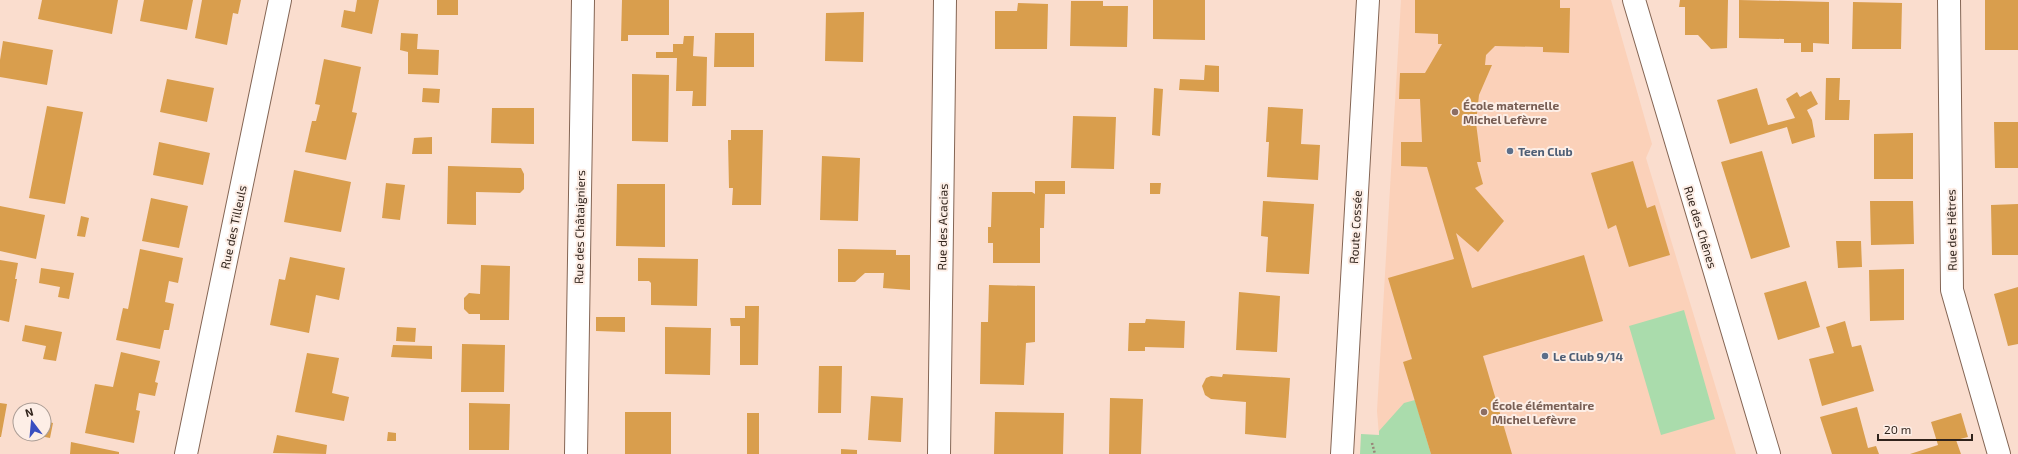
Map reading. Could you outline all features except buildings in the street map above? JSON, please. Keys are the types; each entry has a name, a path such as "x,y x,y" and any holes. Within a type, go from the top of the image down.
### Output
{"street":[{"name":"Rue des Tilleuls","path":"186,454 280,0"},
{"name":"Rue des Châtaigniers","path":"576,454 582,0"},
{"name":"Rue des Acacias","path":"939,454 945,0"},
{"name":"Route Cossée","path":"1342,454 1368,0"},
{"name":"Rue des Chênes","path":"1634,0 1769,454"},
{"name":"Rue des Hêtres","path":"1949,0 1952,290 1999,454"}],"shaded area":[{"path":"1401,0 1611,0 1652,144 1646,158 1736,454 1385,454 1379,435 1377,411"}],"green space":[{"path":"1684,310 1715,419 1661,435 1629,326"},
{"path":"1415,400 1431,454 1360,454 1361,434 1379,435 1379,431 1404,403"}],"place":[{"name":"École maternelle Michel Lefèvre","path":"1455,112"},
{"name":"Teen Club","path":"1510,151"},
{"name":"Le Club 9/14","path":"1545,356"},
{"name":"École élémentaire Michel Lefèvre","path":"1484,412"}]}
